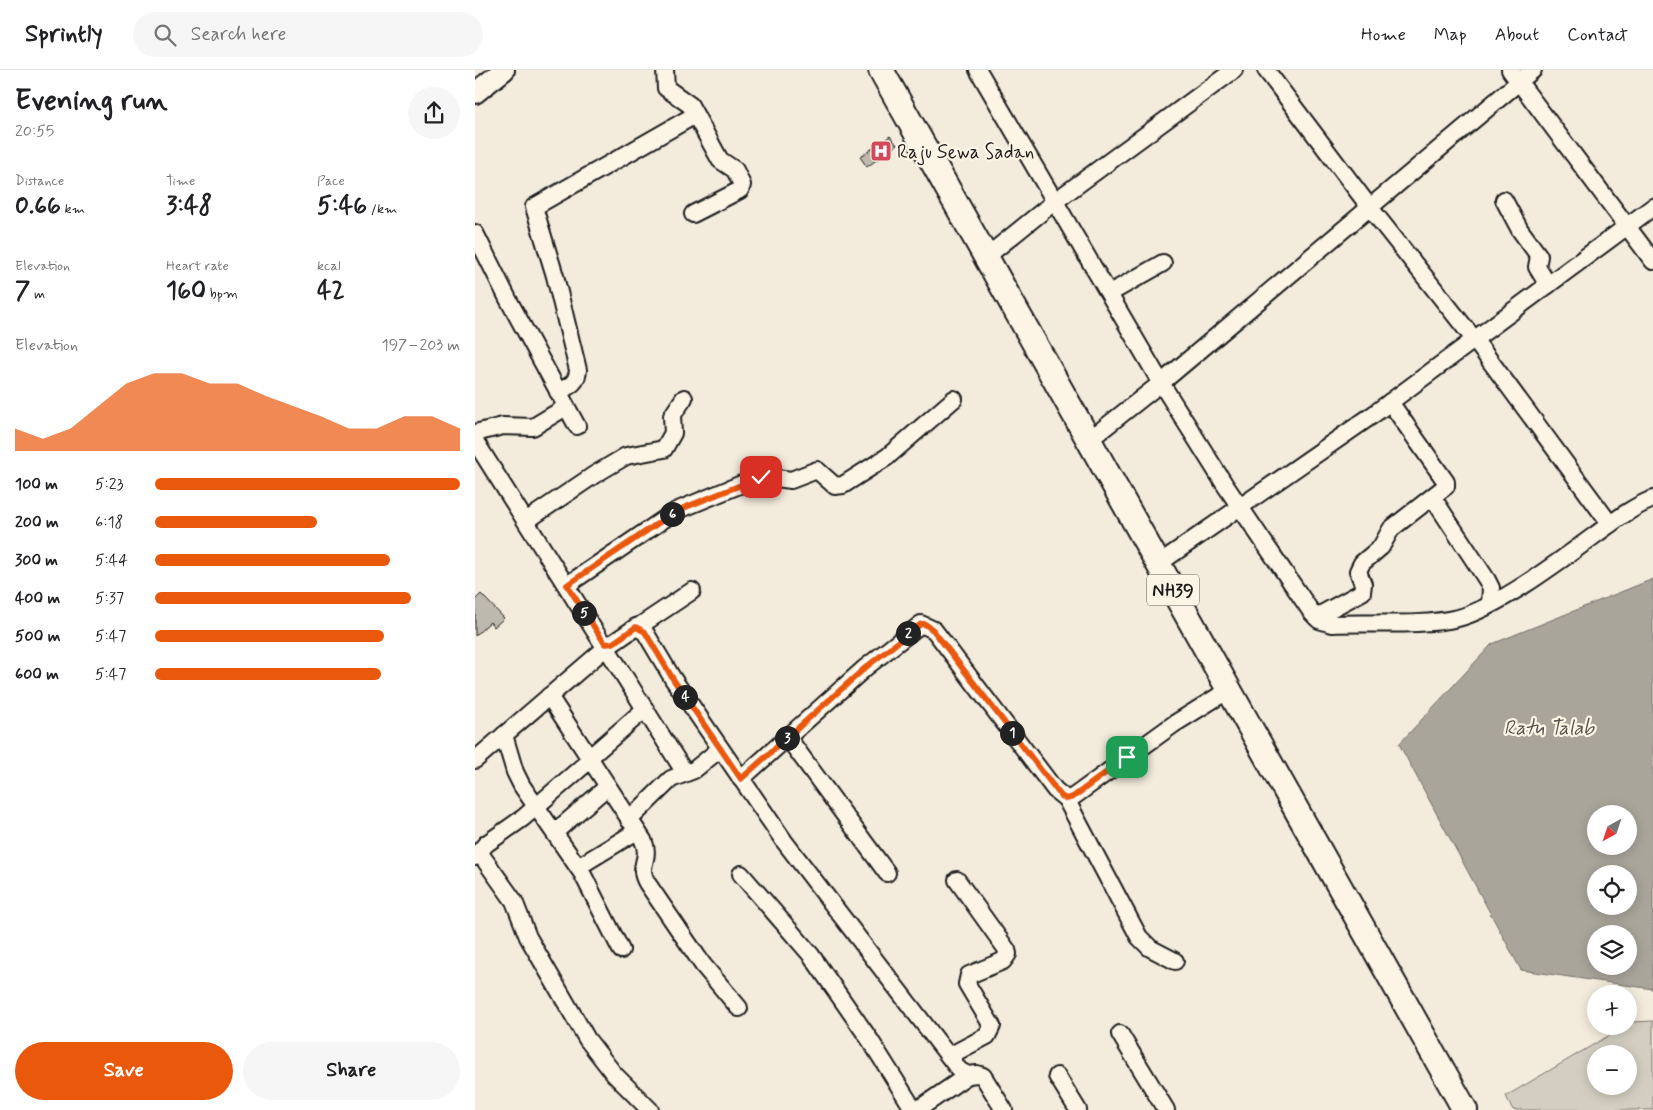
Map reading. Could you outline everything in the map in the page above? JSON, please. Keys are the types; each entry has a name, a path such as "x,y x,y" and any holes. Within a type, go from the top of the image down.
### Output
{"highway":[{"name":"NH39","path":"868,70 1449,1110"},
{"name":"NH39","path":"881,70 1465,1110"}],"main road":[{"path":"475,94 505,70"}],"street":[{"path":"665,70 666,88 689,104 720,160 735,170 742,185 740,190 693,214"},
{"path":"978,70 1054,202 1110,293 1161,384 1241,507 1319,620 1332,624 1425,623 1459,618 1490,604 1520,586 1610,524 1653,499"},
{"path":"985,257 1054,202 1233,70"},
{"path":"1267,70 1371,209 1474,339 1610,524"},
{"path":"1089,440 1161,384 1371,209 1514,76 1533,70"},
{"path":"1514,76 1653,261"},
{"path":"558,392 573,384 577,379 578,370 555,276 534,207 695,115"},
{"path":"1504,200 1520,230 1539,256 1537,267 1548,285"},
{"path":"1158,564 1390,402 1653,208"},
{"path":"475,233 577,426"},
{"path":"1110,293 1163,263"},
{"path":"526,521 593,475 626,456 664,449 673,433 672,416 684,398"},
{"path":"567,585 676,511 754,479 769,477 791,480 817,470 835,486 843,485 887,457 954,399"},
{"path":"1316,617 1362,592 1363,584 1358,571 1362,563 1381,547 1391,529 1445,489 1446,482 1390,402"},
{"path":"475,433 503,426 533,427 566,407"},
{"path":"475,441 601,641 607,646 685,773"},
{"path":"1433,498 1487,580 1491,588 1490,604"},
{"path":"475,760 607,646 693,591"},
{"path":"741,779 865,668 916,626 925,624 933,630 1055,790 1066,799 1139,937 1150,948 1175,961"},
{"path":"638,627 645,632 741,779 842,918 960,1071 968,1075"},
{"path":"549,696 633,825 647,851 642,872 647,883 703,965 739,1008"},
{"path":"1066,799 1073,797 1174,724 1219,696"},
{"path":"645,709 537,806 477,855 514,901 529,937 587,1039 613,1074 650,1110"},
{"path":"504,735 515,772 578,867 621,950"},
{"path":"787,738 887,873"},
{"path":"578,867 633,825 671,779 694,770 720,749"},
{"path":"555,832 607,787"},
{"path":"741,874 811,955 916,1110 968,1075 977,1074 983,1076 1005,1110"},
{"path":"949,1056 987,1036 992,1026 967,984 969,975 1003,960 1008,954 957,880"},
{"path":"1120,1034 1166,1110"},
{"path":"1057,1076 1078,1110"}],"shaded area":[{"path":"1653,1021 1653,1110 1513,1110 1506,1096 1587,1048 1587,1095 1637,1095 1637,1045 1593,1045 1610,1035 1637,1035 1637,1022"}],"water":[{"name":"Ratu Talab","path":"1653,579 1653,989 1637,987 1637,985 1625,985 1521,970 1399,744 1492,644"}],"building":[{"path":"890,136 897,145 867,167 860,157"},
{"path":"481,594 504,618 494,627 490,622 475,636 475,600"}],"place":[{"name":"Raju Sewa Sadan","path":"881,151"}],"route":[{"path":"761,477 676,511 567,585 601,641 605,644 613,643 636,627 645,632 673,679 741,779 865,668 916,626 921,624 929,626 933,630 1061,796 1066,799 1073,797 1127,757"}]}
